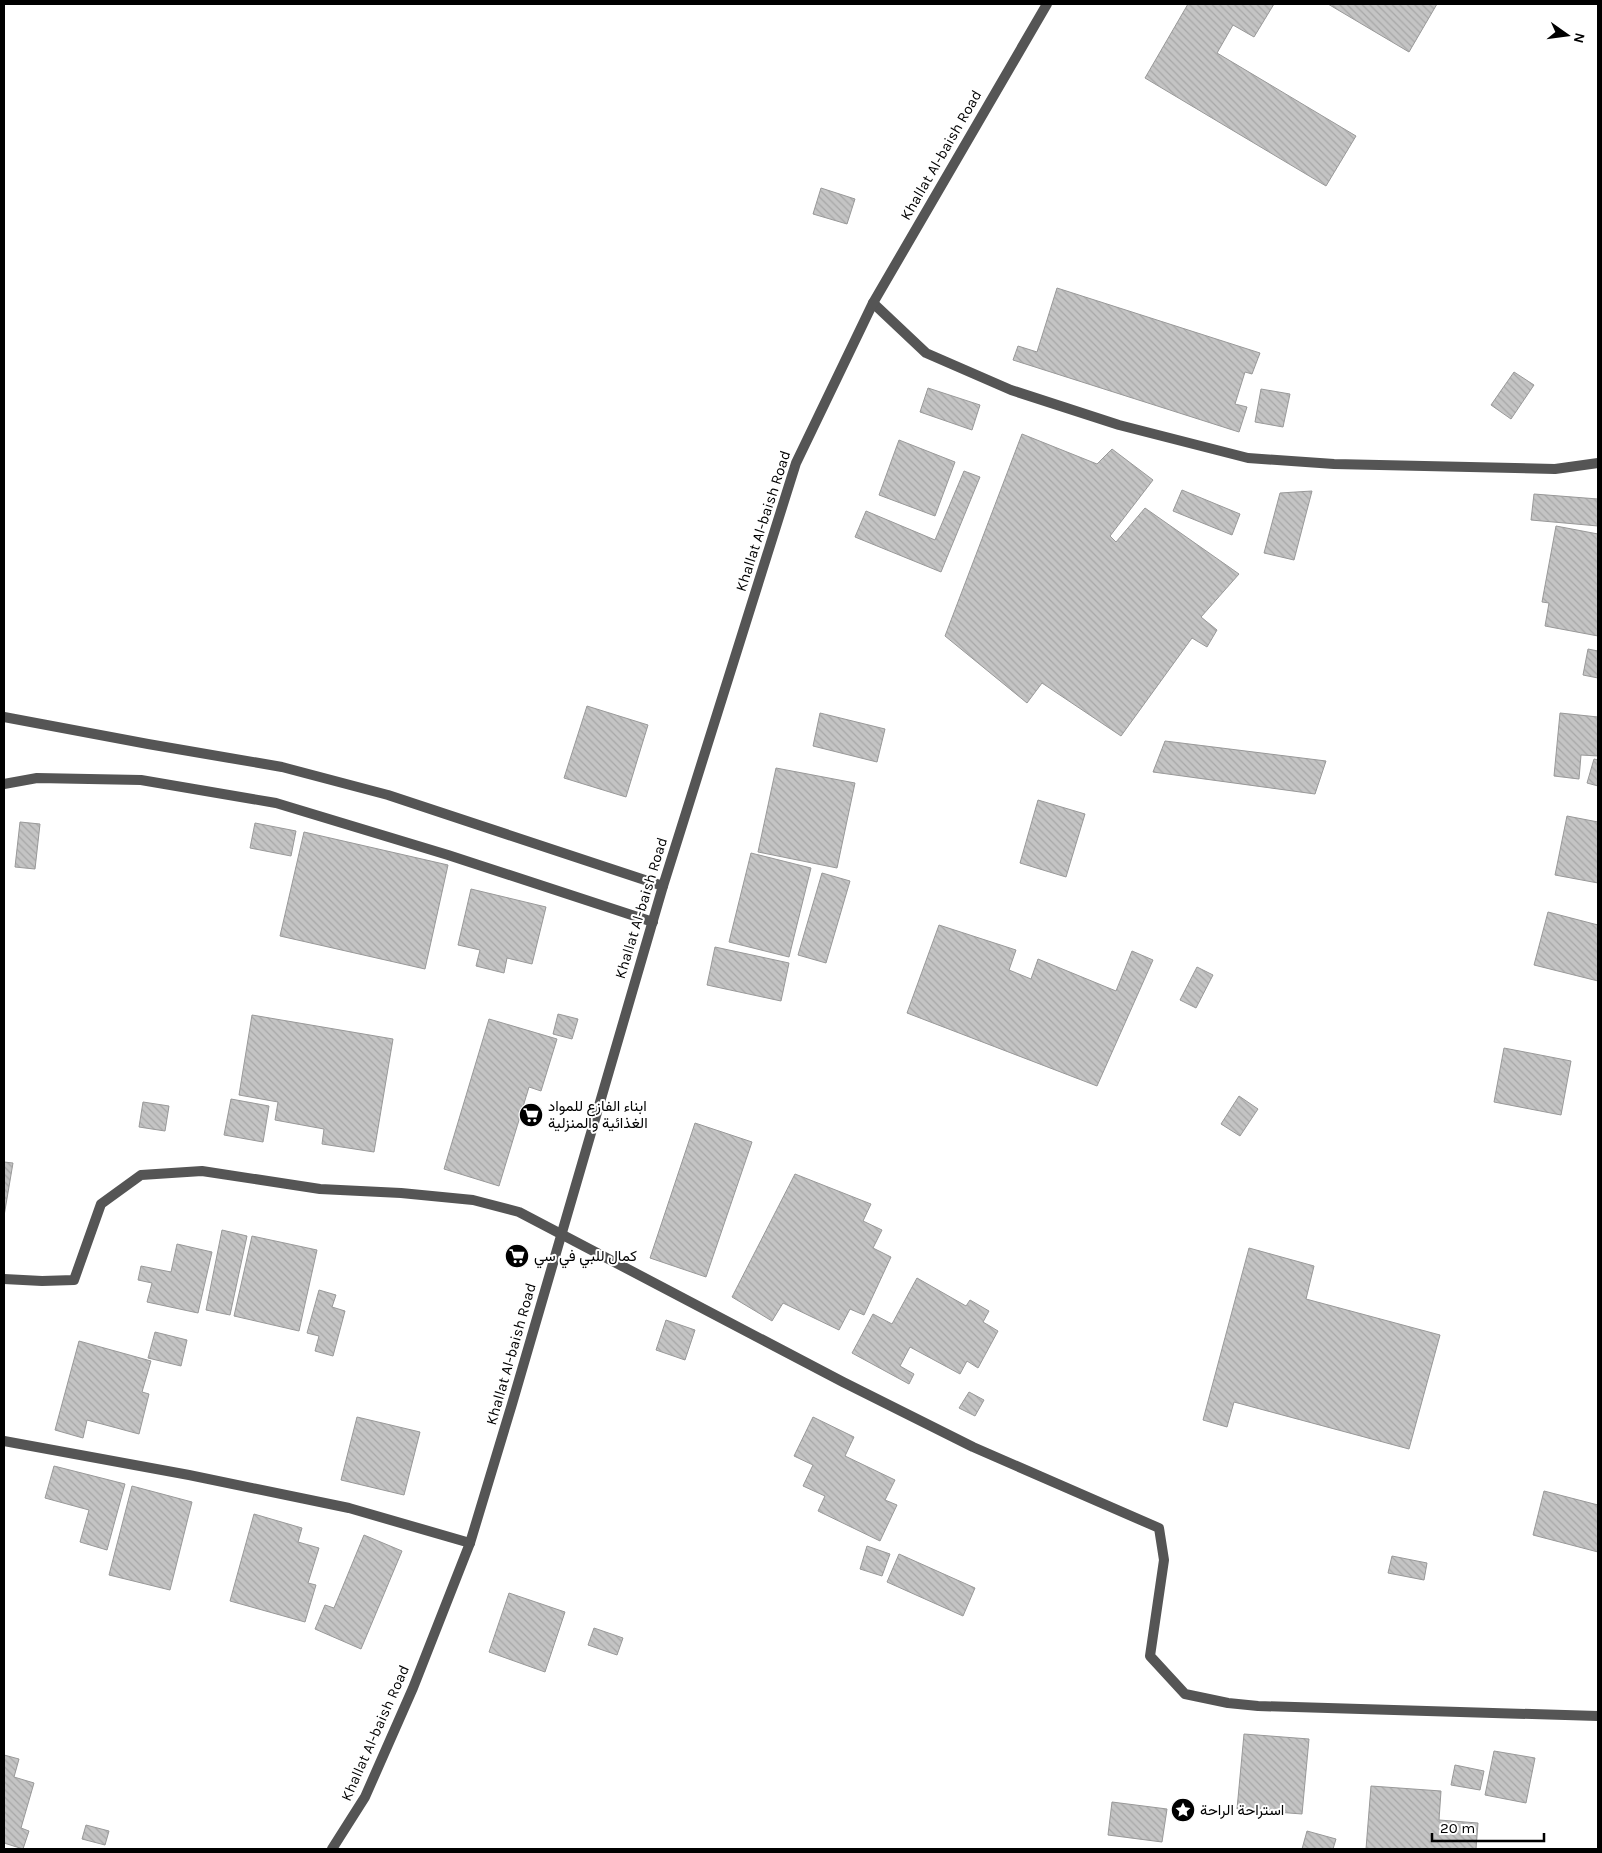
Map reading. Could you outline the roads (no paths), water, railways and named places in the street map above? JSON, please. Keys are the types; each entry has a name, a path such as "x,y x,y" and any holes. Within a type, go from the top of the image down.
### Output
{"street":[{"name":"Khallat Al-baish Road","path":"332,1849 365,1797 413,1688 470,1543 652,922 796,463 873,303 1047,4"},
{"path":"873,303 926,353 1011,390 1120,425 1248,458 1334,464 1545,468 1598,463"},
{"path":"4,717 148,744 282,766 388,795 663,886"},
{"path":"4,784 37,778 141,780 276,804 448,854 652,922"},
{"path":"4,1279 74,1280 101,1204 141,1175 202,1171 320,1189 401,1193 473,1200 519,1212 843,1382 973,1447 1159,1528 1164,1560 1150,1656 1185,1694 1228,1704 1258,1706 1598,1716"},
{"path":"4,1441 350,1508 470,1543"}],"place":[{"name":"ابناء الفازع للمواد الغذائية والمنزلية","path":"531,1115"},
{"name":"كمال للبي في سي","path":"517,1256"},
{"name":"استراحة الراحة","path":"1183,1810"}]}
